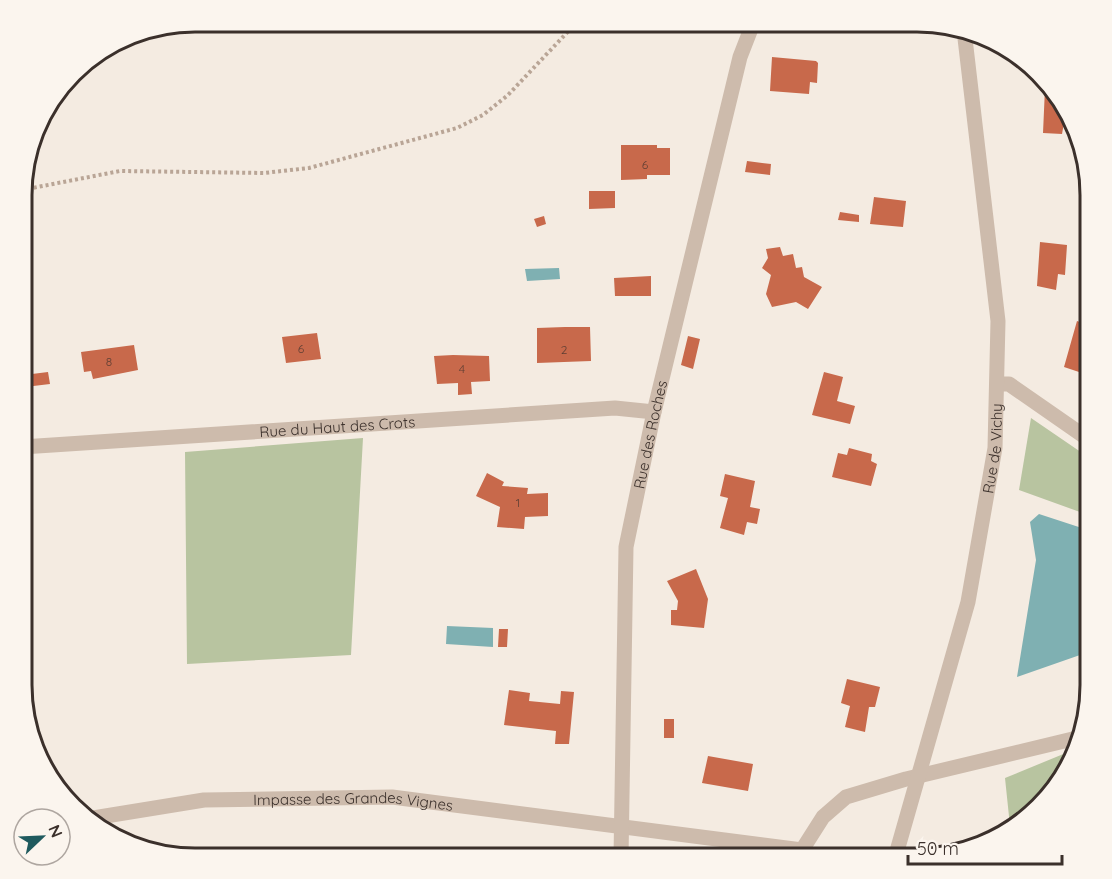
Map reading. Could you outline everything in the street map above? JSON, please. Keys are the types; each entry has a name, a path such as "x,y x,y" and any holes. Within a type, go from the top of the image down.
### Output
{"street":[{"name":"Rue des Roches","path":"621,848 626,547 654,412 740,57 750,32"},
{"name":"Rue de Vichy","path":"898,848 968,602 995,448 998,321 990,240 966,67 964,39"},
{"path":"998,384 1009,384 1080,433"},
{"name":"Rue du Haut des Crots","path":"32,446 615,408 654,412"},
{"path":"806,848 823,817 846,797 919,775 1071,739"},
{"name":"Impasse des Grandes Vignes","path":"100,817 204,800 392,797 622,825 764,848"}],"path":[{"path":"32,188 120,171 264,173 309,168 457,128 483,116 508,94 567,32"}],"green space":[{"path":"1031,418 1080,451 1080,512 1019,490"},
{"path":"363,438 351,655 187,664 185,452"},
{"path":"1065,753 1040,792 1009,819 1005,778"}],"water":[{"path":"559,268 560,279 527,281 525,269"},
{"path":"1039,514 1080,527 1080,655 1017,677 1036,560 1030,522"},
{"path":"447,626 493,628 493,647 446,644"}],"building":[{"path":"772,57 818,63 817,83 810,82 809,94 770,91"},
{"path":"1045,93 1064,123 1062,134 1043,133"},
{"path":"621,145 657,145 657,148 670,148 670,175 647,175 647,179 621,180"},
{"path":"747,161 771,164 770,175 745,172"},
{"path":"589,191 615,191 615,208 589,209"},
{"path":"874,197 906,201 903,227 870,224"},
{"path":"840,212 859,215 859,222 838,220"},
{"path":"544,216 546,224 537,227 534,219"},
{"path":"1040,242 1067,245 1065,275 1058,274 1056,290 1037,286"},
{"path":"780,247 783,256 793,254 796,268 802,267 804,277 822,287 808,309 796,302 772,307 766,294 771,275 762,268 768,258 766,249"},
{"path":"651,276 651,296 615,296 614,278"},
{"path":"1077,321 1080,322 1080,372 1064,367"},
{"path":"590,327 591,361 537,363 537,328"},
{"path":"317,333 321,359 286,363 282,337"},
{"path":"688,336 700,339 693,369 681,365"},
{"path":"134,345 138,370 93,379 91,371 84,372 81,352"},
{"path":"434,356 489,356 490,381 471,382 472,394 458,395 458,383 437,384"},
{"path":"48,372 50,384 32,386 32,374"},
{"path":"824,372 843,377 837,401 855,406 850,424 812,415"},
{"path":"849,448 872,454 871,461 877,464 871,486 832,477 838,453 847,455"},
{"path":"487,473 504,482 502,486 528,488 527,494 548,493 548,516 525,517 524,529 497,527 500,507 476,496"},
{"path":"725,474 755,481 750,507 760,509 757,524 747,522 744,535 720,528 728,498 720,496"},
{"path":"696,569 708,599 704,628 671,625 671,610 677,610 678,601 667,581"},
{"path":"499,629 508,629 507,647 498,647"},
{"path":"847,679 880,687 875,707 869,707 865,732 845,727 850,706 841,703"},
{"path":"509,690 530,693 529,701 560,704 561,691 574,692 569,744 555,744 556,731 504,725"},
{"path":"664,719 674,719 674,738 664,738"},
{"path":"708,756 753,764 748,791 702,783"}]}
